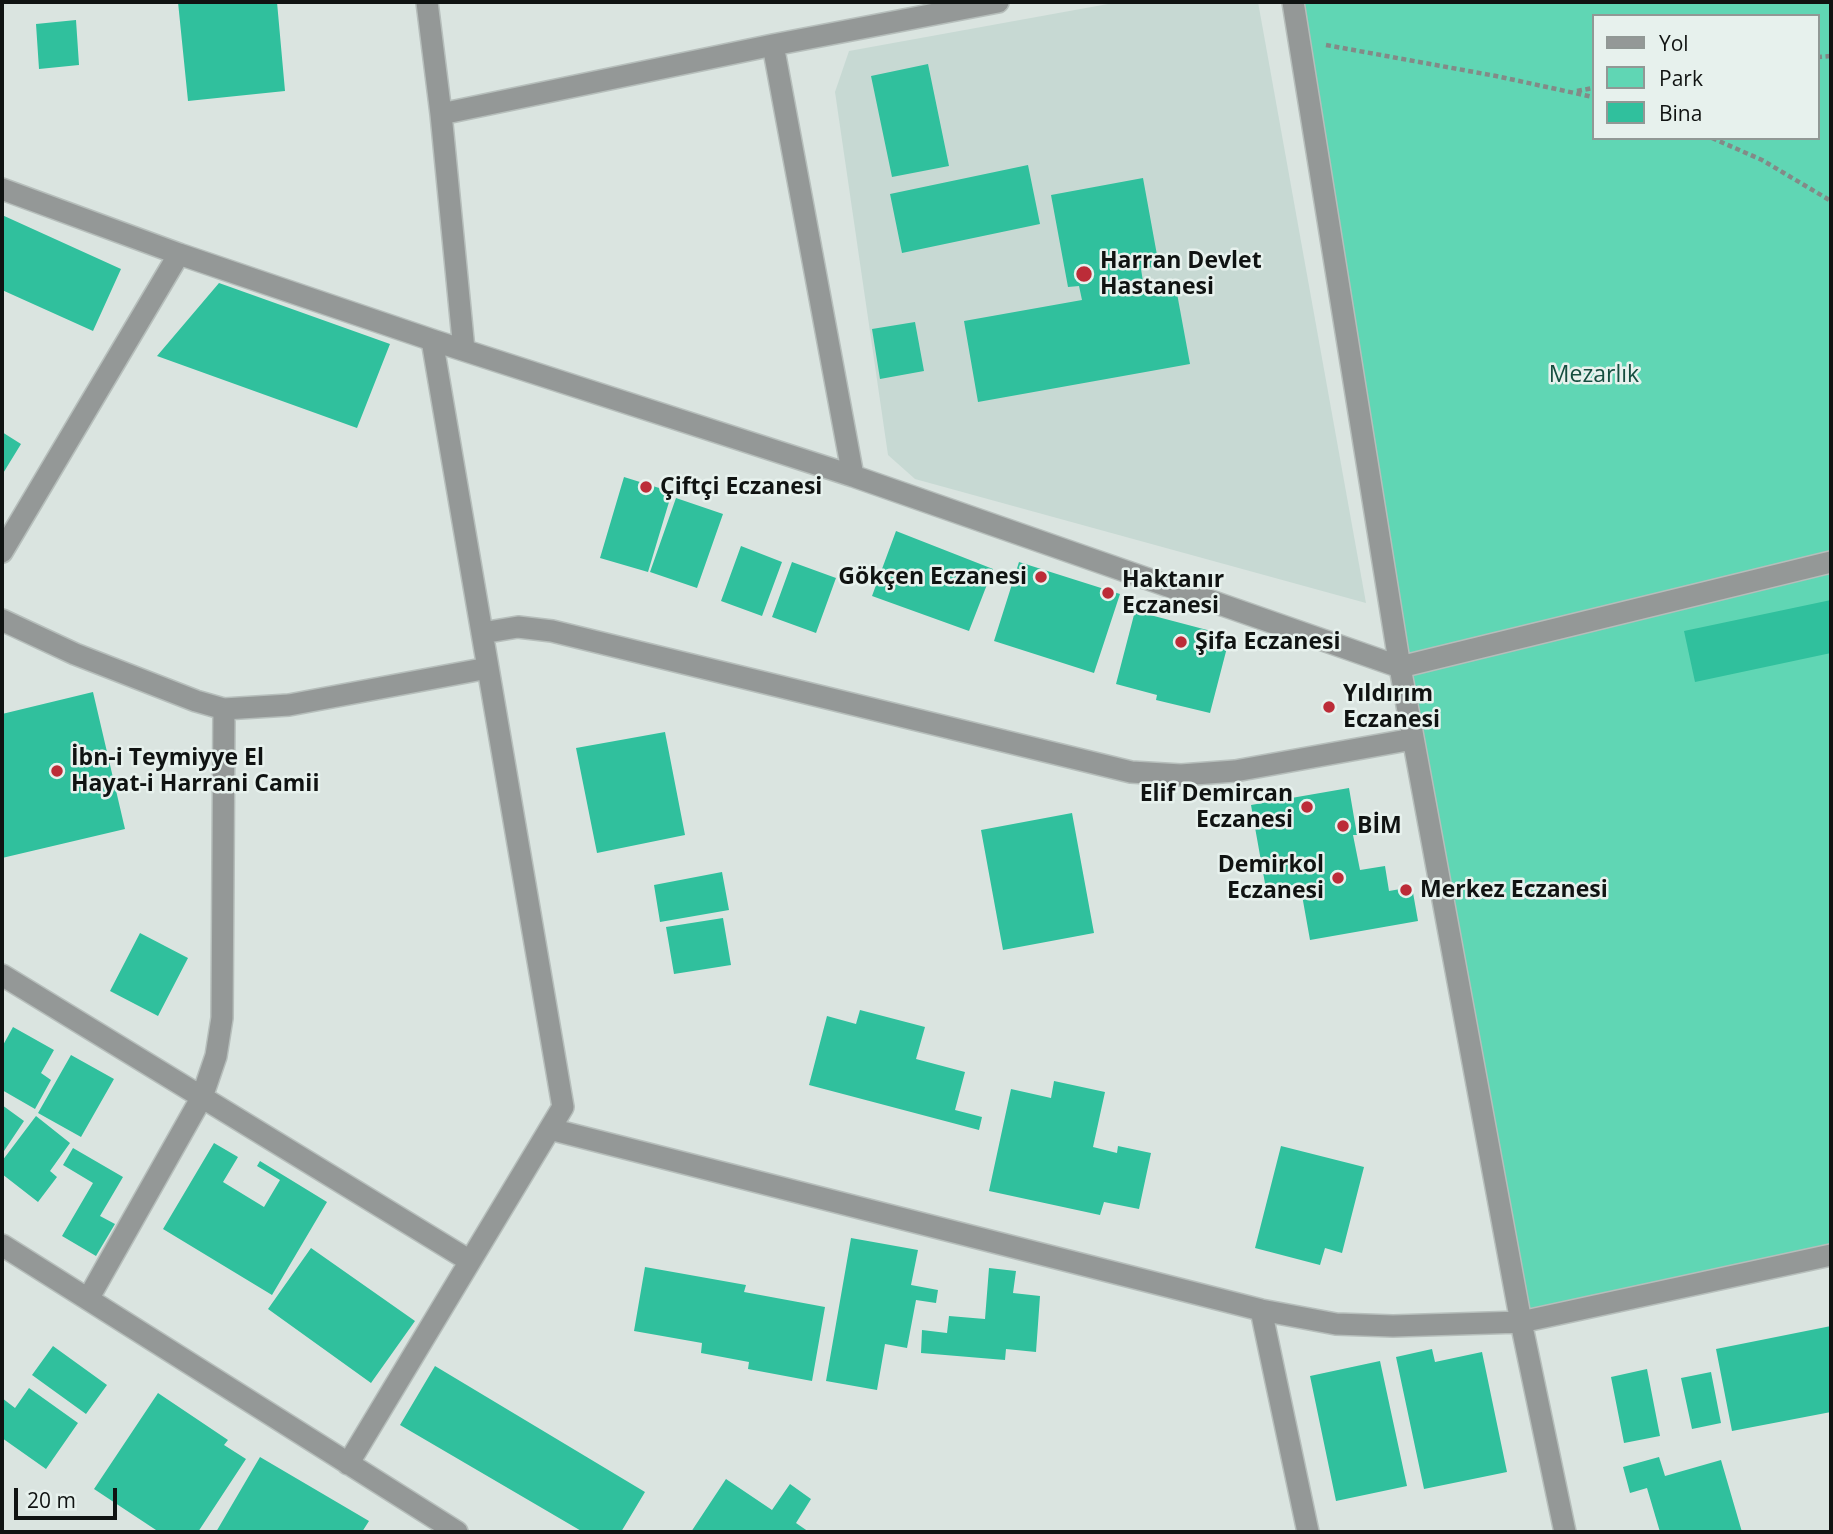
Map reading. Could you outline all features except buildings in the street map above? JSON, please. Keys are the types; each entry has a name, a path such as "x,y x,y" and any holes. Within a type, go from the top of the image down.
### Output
{"street":[{"path":"428,2 464,350"},
{"path":"441,114 773,45 998,2"},
{"path":"1293,2 1400,667 1521,1322 1565,1532"},
{"path":"773,45 853,476"},
{"path":"2,189 179,254 432,340 853,476 1400,667 1831,562"},
{"path":"2,552 179,254"},
{"path":"348,1464 563,1107 432,340"},
{"path":"2,620 75,654 196,701 224,709 289,705 488,668"},
{"path":"482,633 518,627 552,631 1131,772 1181,775 1235,771 1413,739"},
{"path":"88,1299 202,1097 216,1056 222,1018 224,709"},
{"path":"2,975 470,1261"},
{"path":"550,1129 1261,1310 1336,1324 1393,1326 1521,1322 1831,1255"},
{"path":"2,1245 348,1464 427,1524 457,1532"},
{"path":"1261,1310 1308,1532"}],"path":[{"path":"1300,40 1591,97"},
{"path":"1572,92 1591,88"},
{"path":"1717,140 1762,160 1831,201"}],"shaded area":[{"name":"Harran Devlet Hastanesi","path":"1119,2 1258,2 1366,603 915,479 888,455 835,92 849,51"}],"green space":[{"name":"Mezarlık","path":"1293,2 1831,2 1831,1255 1521,1322"}],"place":[{"name":"Harran Devlet Hastanesi","path":"1084,274"},
{"name":"Çiftçi Eczanesi","path":"646,487"},
{"name":"Gökçen Eczanesi","path":"1041,577"},
{"name":"Haktanır Eczanesi","path":"1108,593"},
{"name":"Şifa Eczanesi","path":"1181,642"},
{"name":"Yıldırım Eczanesi","path":"1329,707"},
{"name":"İbn-i Teymiyye El Hayat-i Harrani Camii","path":"57,771"},
{"name":"Elif Demircan Eczanesi","path":"1307,807"},
{"name":"BİM","path":"1343,826"},
{"name":"Demirkol Eczanesi","path":"1338,878"},
{"name":"Merkez Eczanesi","path":"1406,890"}]}
